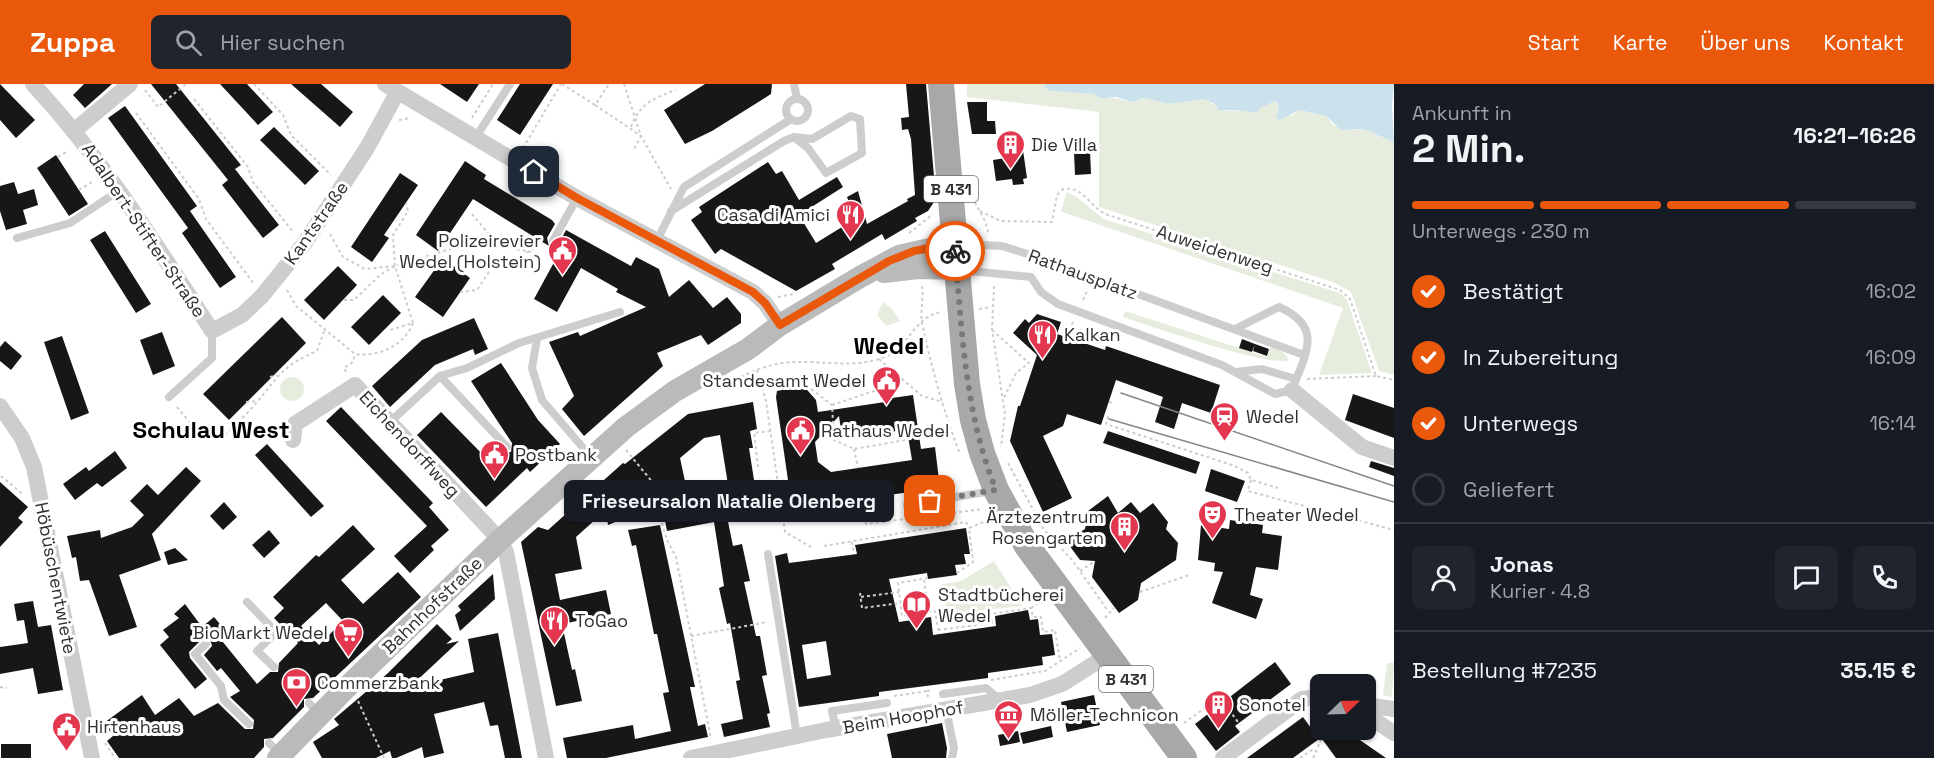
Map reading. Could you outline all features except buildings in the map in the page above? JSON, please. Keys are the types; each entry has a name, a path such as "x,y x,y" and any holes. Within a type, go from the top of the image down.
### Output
{"main road":[{"name":"B 431","path":"941,84 971,411 982,453 990,500 1027,546 1184,758"}],"street":[{"name":"Adalbert-Stifter-Straße","path":"33,84 75,130 120,189 212,331"},
{"name":"Adalbert-Stifter-Straße","path":"75,130 130,84"},
{"path":"391,88 577,198 753,292 765,303 780,325"},
{"name":"Kantstraße","path":"212,331 242,315 262,296 304,244 381,122 391,88"},
{"name":"Rathausplatz","path":"780,325 899,256 955,243"},
{"name":"Rathausplatz","path":"860,277 894,269 957,269"},
{"name":"Bahnhofstraße","path":"276,752 314,708 346,688 500,540 591,457 675,391 748,349 780,325"},
{"path":"1294,384 1362,447 1394,458"},
{"name":"Eichendorffweg","path":"293,440 296,424 355,385 500,540"},
{"name":"Höbüschentwiete","path":"0,406 22,438 34,467 92,758"},
{"path":"500,540 506,552 546,758"},
{"name":"Beim Hoophof","path":"691,758 836,728 945,702 1000,700 1030,695 1062,684 1108,655"},
{"path":"1223,758 1302,699 1310,699"},
{"path":"1376,707 1394,709"},
{"path":"1376,721 1394,733"}],"lane":[{"path":"470,134 510,84"},
{"path":"794,84 797,99"},
{"path":"791,119 787,107 797,99"},
{"path":"791,119 801,120 808,113 806,103 797,99"},
{"path":"671,211 794,137 812,139 851,116 860,118 862,153 826,173 808,148 794,137"},
{"path":"657,240 684,187 787,124 791,119"},
{"path":"17,238 70,223 120,189"},
{"path":"549,241 577,198"},
{"name":"Rathausplatz","path":"955,243 990,245 1037,257 1304,355"},
{"name":"Rathausplatz","path":"957,269 1031,277 1041,292 1058,304 1236,372 1275,394 1294,384"},
{"path":"1234,329 1279,307 1303,321 1309,336 1294,384"},
{"path":"390,422 440,376 467,368 519,343 620,312"},
{"path":"169,397 212,358 212,331"},
{"path":"537,339 532,368 542,400 591,457"},
{"name":"Rathausplatz","path":"1236,372 1262,369 1294,384"},
{"path":"440,376 507,447"},
{"path":"907,505 990,500"},
{"path":"768,554 797,736"},
{"path":"247,602 276,632 257,651 274,667"},
{"path":"207,644 195,654 221,686 224,700 249,724"},
{"path":"836,728 832,711 889,700"},
{"path":"945,702 954,748 952,758"}],"path":[{"path":"140,84 158,107 186,84"},
{"path":"255,84 283,115 291,135 321,167"},
{"path":"470,134 493,84"},
{"path":"515,161 562,84 631,127 641,136"},
{"path":"595,105 609,84"},
{"path":"624,84 641,136 677,199"},
{"path":"631,127 635,116 648,99 676,90"},
{"path":"194,99 248,167 253,182 304,244"},
{"path":"136,113 199,199 206,219 262,296"},
{"path":"381,122 436,115"},
{"path":"633,151 641,136"},
{"name":"Auweidenweg","path":"990,245 985,221 977,209 1001,221 1052,222 1057,195 1063,189 1071,188 1087,196 1094,208 1105,214 1340,290 1350,299 1376,376"},
{"path":"279,274 296,306 355,354 367,356 396,345 409,334 413,323 395,267 393,235 408,211 406,203"},
{"path":"326,212 332,240 343,257 364,269 395,267"},
{"path":"472,214 499,246"},
{"path":"910,233 934,214"},
{"path":"460,292 477,290 496,261 531,252 549,241"},
{"path":"344,300 354,300 380,275 395,267 450,249 499,246 531,252"},
{"path":"991,308 1005,414 1001,448"},
{"path":"757,369 794,362 829,364 879,359 901,349 922,320"},
{"path":"390,330 413,323"},
{"path":"169,397 198,432 225,435 258,401 277,375 297,359 316,351 325,329"},
{"path":"992,329 1029,363 1034,364"},
{"path":"294,355 297,359"},
{"path":"879,359 922,396 944,402"},
{"path":"754,362 761,379 771,431 785,532 811,547"},
{"path":"1003,400 1016,373 1029,363"},
{"path":"270,377 277,375"},
{"path":"1294,384 1376,376 1394,380"},
{"path":"761,379 776,385 802,382 832,405 834,440 854,449 951,432"},
{"path":"832,405 883,388"},
{"path":"246,402 258,401"},
{"path":"1108,416 1106,424 1235,466 1248,473 1251,480 1248,491 1394,531"},
{"path":"758,467 753,434 771,431"},
{"path":"623,446 654,484 660,517 667,540 676,557 713,753"},
{"path":"854,449 858,468"},
{"path":"1006,457 1044,530 1080,571 1108,611 1114,608"},
{"path":"1,476 42,506"},
{"path":"1251,480 1278,488"},
{"path":"863,498 866,524 990,500"},
{"path":"969,528 991,519"},
{"path":"824,546 966,522 969,528 973,562 957,573"},
{"path":"852,542 854,555"},
{"path":"1080,571 1095,561"},
{"path":"1140,592 1189,575"},
{"path":"929,612 926,578 898,583 902,616 929,612 935,611 939,634"},
{"path":"899,592 860,595 862,608 901,603"},
{"path":"938,630 992,623 992,614 1031,608 1046,597"},
{"path":"1031,608 1033,618 1041,617 1043,632 1055,630 1060,661"},
{"path":"692,636 778,620"},
{"path":"990,681 995,677 1045,670 1080,648"},
{"path":"0,687 6,688"},
{"path":"919,687 920,692"},
{"path":"346,688 360,703 384,758"},
{"path":"889,700 927,691"},
{"path":"1167,735 1220,697 1250,738"},
{"path":"1313,758 1321,740"},
{"path":"1300,758 1317,746"}],"green space":[{"path":"967,84 1045,84 1045,88 1050,91 1094,94 1131,102 1144,98 1168,104 1203,99 1215,105 1219,111 1252,111 1275,101 1279,105 1277,112 1291,116 1300,110 1326,116 1333,125 1351,130 1363,129 1394,142 1394,375 1379,371 1351,292 1333,282 1099,207 1099,112 967,97"},
{"path":"1067,192 1104,219 1340,293 1347,300 1372,373 1319,375 1343,308 1068,214 1061,211"},
{"path":"883,302 893,310 900,321 886,326 877,315"},
{"path":"1125,311 1267,357 1271,346 1283,352 1289,360 1260,358 1209,345 1123,317"},
{"path":"292,377 300,381 304,389 300,397 292,401 284,397 280,389 284,381"},
{"path":"994,561 1022,606 947,614 942,584 961,581"},
{"path":"1387,663 1394,663 1392,697 1383,695"}],"water":[{"path":"1045,84 1394,84 1392,105 1394,142 1363,129 1341,130 1326,116 1300,110 1279,120 1276,117 1279,105 1275,101 1260,108 1257,113 1239,110 1219,111 1215,104 1203,99 1168,104 1144,98 1131,102 1116,97 1100,98 1094,94 1050,91 1045,88"}],"tram line":[{"path":"1121,393 1394,486"},
{"path":"1109,419 1394,502"}],"way so far":[{"path":"930,501 996,490 973,420 967,384 955,251"}],"place":[{"name":"Die Villa","path":"1010,170"},
{"name":"Casa di Amici","path":"851,240"},
{"name":"Polizeirevier Wedel (Holstein)","path":"562,276"},
{"name":"Kalkan","path":"1043,360"},
{"name":"Standesamt Wedel","path":"887,406"},
{"name":"Wedel","path":"1225,442"},
{"name":"Rathaus Wedel","path":"800,456"},
{"name":"Postbank","path":"494,480"},
{"name":"Frieseursalon Natalie Olenberg","path":"930,501"},
{"name":"Theater Wedel","path":"1213,540"},
{"name":"Ärztezentrum Rosengarten","path":"1125,552"},
{"name":"Stadtbücherei Wedel","path":"917,630"},
{"name":"ToGao","path":"554,646"},
{"name":"BioMarkt Wedel","path":"349,658"},
{"name":"Commerzbank","path":"296,708"},
{"name":"Sonotel","path":"1218,730"},
{"name":"Möller-Technicon","path":"1009,740"},
{"name":"Hirtenhaus","path":"66,752"}],"district":[{"name":"Wedel","path":"889,345"},
{"name":"Schulau West","path":"211,429"}],"route":[{"path":"534,172 577,198 753,292 765,303 780,325 899,256 955,243 955,251"}]}
